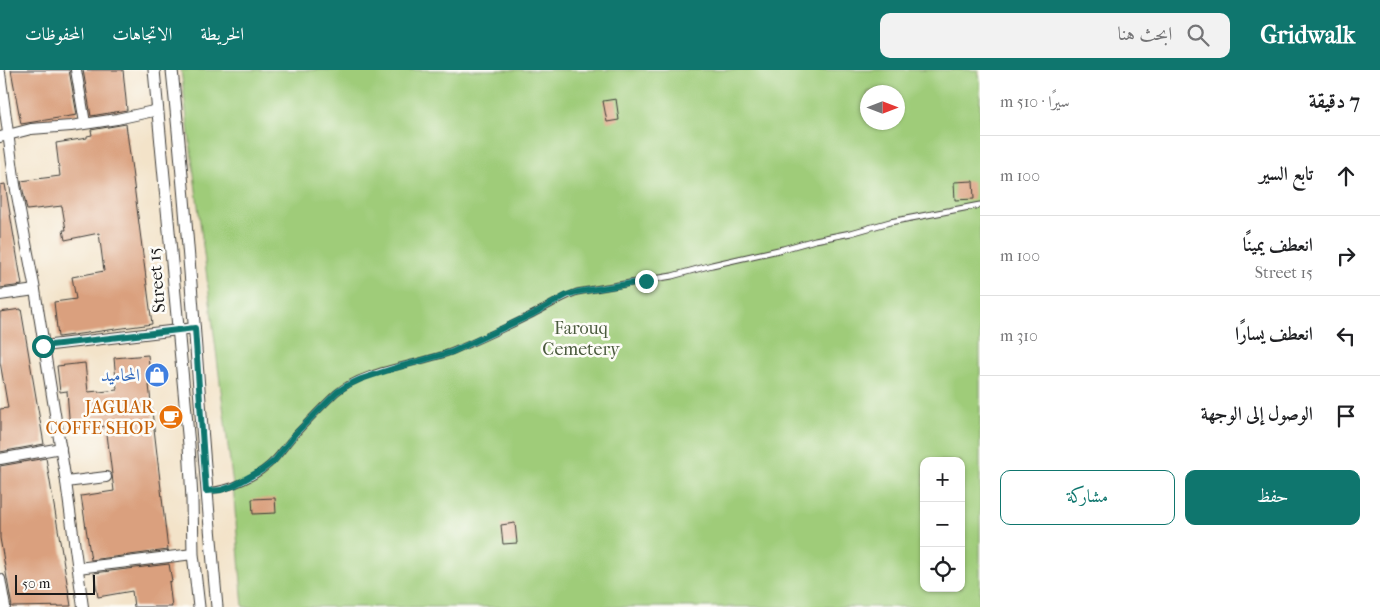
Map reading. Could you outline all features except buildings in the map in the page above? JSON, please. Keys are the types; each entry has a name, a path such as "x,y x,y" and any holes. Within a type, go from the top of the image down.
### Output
{"street":[{"path":"76,70 85,123"},
{"name":"Street 15","path":"154,70 189,445 193,554 199,607"},
{"name":"Street 15","path":"172,70 217,607"},
{"path":"0,72 4,137 35,290 61,448 84,607"},
{"path":"4,137 31,129 117,119 158,110"},
{"path":"0,294 35,290"},
{"path":"43,346 195,328"},
{"path":"0,459 61,448"},
{"path":"66,482 106,477"},
{"path":"78,568 193,554"},
{"path":"0,579 5,607"}],"lane":[{"path":"206,491 221,490 233,486 262,470 274,461 295,434 337,392 348,385 395,368 452,352 533,314 567,295 672,276 890,222 980,205"}],"green space":[{"name":"Farouq Cemetery","path":"181,70 978,70 980,81 980,607 243,607 233,486"}],"place":[{"name":"المحاميد","path":"157,375"},
{"name":"JAGUAR COFFE SHOP","path":"171,417"}],"route":[{"path":"43,346 195,328 206,491 221,490 247,479 274,461 295,434 337,392 348,385 395,368 452,352 533,314 567,295 646,281"}]}
